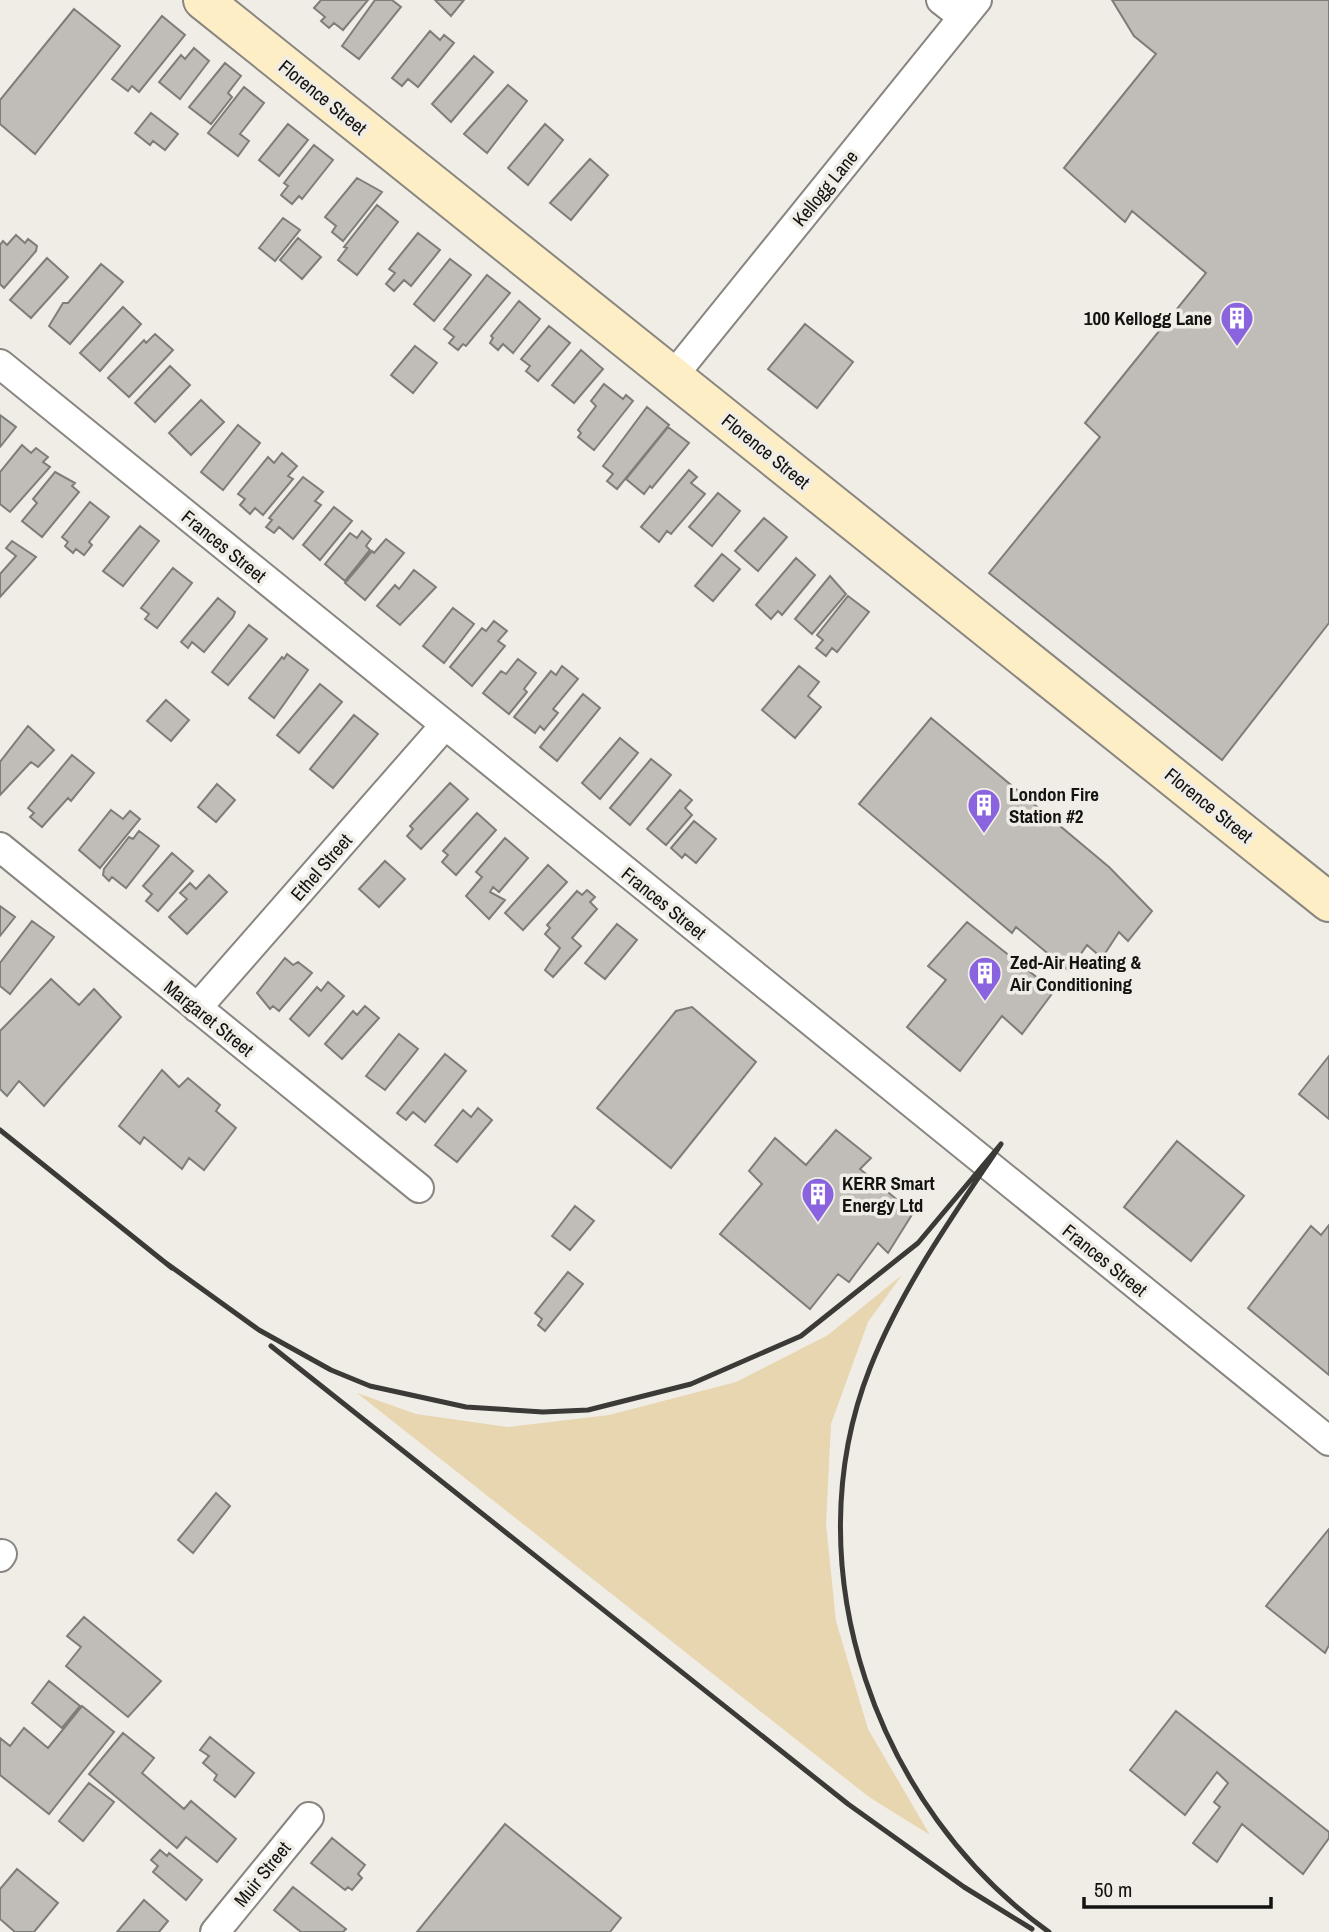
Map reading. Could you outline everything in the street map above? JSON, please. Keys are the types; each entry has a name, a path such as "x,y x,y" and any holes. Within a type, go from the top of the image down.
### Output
{"main road":[{"name":"Florence Street","path":"203,0 1329,902"}],"street":[{"name":"Kellogg Lane","path":"673,376 961,6"},
{"name":"Frances Street","path":"0,364 1329,1441"},
{"name":"Ethel Street","path":"197,1009 445,724"},
{"name":"Margaret Street","path":"0,847 419,1188"},
{"name":"Muir Street","path":"215,1932 309,1817"}],"shaded area":[{"path":"902,1275 868,1322 831,1424 826,1524 836,1621 868,1729 930,1835 869,1797 357,1393 416,1414 508,1427 609,1415 736,1382 828,1335"}],"building":[{"path":"321,0 368,0 343,30 334,23 329,28 321,21 325,17 314,8"},
{"path":"375,0 392,0 401,7 359,59 342,46"},
{"path":"435,0 464,0 451,16"},
{"name":"100 Kellogg Lane","path":"1112,0 1329,0 1329,623 1222,760 989,573 1100,437 1085,423 1206,273 1132,211 1125,222 1064,168 1156,54 1134,36"},
{"path":"74,9 120,46 35,154 0,124 0,100"},
{"path":"162,16 185,35 139,92 132,86 128,91 112,79"},
{"path":"430,31 440,40 444,35 454,43 418,87 408,79 402,86 392,78"},
{"path":"194,48 209,61 180,99 159,82 181,55 185,59"},
{"path":"474,56 493,72 451,122 432,104"},
{"path":"225,63 241,76 228,93 232,97 211,124 189,107"},
{"path":"508,85 527,101 487,153 464,134"},
{"path":"244,87 264,103 240,134 249,141 238,156 208,133"},
{"path":"151,113 178,134 165,150 153,141 150,145 135,133"},
{"path":"288,124 308,140 279,176 259,160"},
{"path":"545,124 563,140 528,185 508,168"},
{"path":"314,145 333,160 302,199 299,196 292,204 281,195 288,186 284,183"},
{"path":"590,159 608,175 571,220 550,203"},
{"path":"357,178 382,192 343,241 332,232 336,226 325,217"},
{"path":"377,205 398,222 357,275 338,260 347,248 344,247"},
{"path":"283,218 300,230 275,261 259,248"},
{"path":"418,233 440,250 411,286 404,280 394,291 386,284 395,273 389,269"},
{"path":"16,235 25,243 28,239 37,246 36,251 4,288 0,284 0,245 3,241 7,245"},
{"path":"298,238 321,257 302,279 280,260"},
{"path":"47,258 68,277 31,318 10,300"},
{"path":"450,259 471,275 434,321 414,304"},
{"path":"101,264 123,282 70,344 49,326 63,303 68,303"},
{"path":"487,275 510,293 466,346 463,344 458,350 449,343 454,337 444,329"},
{"path":"519,301 540,319 513,353 503,344 498,350 490,343 493,338 491,336"},
{"path":"123,307 141,324 100,371 80,353"},
{"path":"805,324 853,362 817,408 768,369"},
{"path":"549,326 570,343 538,381 526,371 530,366 521,359"},
{"path":"155,334 173,350 129,397 108,378 144,340 146,343"},
{"path":"415,346 437,363 413,393 391,375"},
{"path":"581,350 603,369 574,403 552,385"},
{"path":"170,366 190,385 155,422 135,403"},
{"path":"604,384 623,399 626,395 633,401 594,450 578,437 581,433 578,430 596,406 591,401"},
{"path":"201,400 224,422 191,455 169,433"},
{"path":"647,407 669,425 617,489 607,481 613,474 603,466"},
{"path":"0,415 16,427 0,447"},
{"path":"238,425 260,443 223,490 201,472"},
{"path":"668,427 689,443 644,494 626,479"},
{"path":"22,445 31,453 36,448 48,457 43,462 50,467 10,512 0,504 0,472"},
{"path":"282,453 297,466 288,476 293,479 263,515 255,508 250,514 240,505 245,499 238,494 268,457 274,463"},
{"path":"689,470 697,477 691,483 705,494 671,534 667,531 659,542 641,527"},
{"path":"55,472 75,483 72,486 79,492 42,537 22,521 37,503 33,499"},
{"path":"303,477 323,492 315,501 321,505 293,539 279,527 274,533 266,527 272,520 269,518"},
{"path":"718,493 740,511 712,546 689,527"},
{"path":"90,502 109,517 89,542 92,545 84,555 76,549 73,553 65,546 68,542 62,537"},
{"path":"334,507 352,521 320,560 303,545"},
{"path":"764,518 787,537 758,571 735,551"},
{"path":"140,526 159,541 123,586 103,571"},
{"path":"362,531 371,539 366,546 370,550 345,581 325,564 350,533 357,538"},
{"path":"386,539 404,553 365,600 345,583"},
{"path":"12,541 36,557 0,597 0,574 16,556 6,548"},
{"path":"722,554 740,569 713,601 695,586"},
{"path":"796,558 815,575 782,615 778,611 771,619 756,605"},
{"path":"173,568 192,583 157,628 145,619 149,614 141,608"},
{"path":"414,570 436,587 400,625 377,606 395,585 399,589"},
{"path":"830,576 846,594 812,634 795,619"},
{"path":"848,596 869,612 837,652 832,648 826,656 816,648 823,640 817,635"},
{"path":"218,598 235,612 233,617 204,652 192,642 188,648 181,642"},
{"path":"453,608 474,624 444,663 423,646"},
{"path":"494,621 507,631 498,641 505,646 472,686 450,667 482,628 486,631"},
{"path":"249,625 267,639 228,685 212,672"},
{"path":"287,654 308,670 274,718 249,698"},
{"path":"518,659 536,673 524,689 527,692 509,714 483,693 501,671 506,674"},
{"path":"562,666 578,679 553,709 558,713 544,730 540,726 535,733 514,717 551,671 556,675"},
{"path":"799,666 819,682 808,696 821,707 795,738 762,710"},
{"path":"320,684 342,702 299,753 277,735"},
{"path":"583,694 600,708 557,761 540,747"},
{"path":"166,700 189,720 171,741 147,721"},
{"path":"354,715 378,734 333,788 310,769"},
{"name":"London Fire Station #2","path":"931,718 1109,867 1152,911 1128,941 1119,932 1102,958 1087,945 1069,971 1016,927 1012,933 859,804"},
{"path":"28,726 54,750 38,767 31,762 0,795 0,762"},
{"path":"620,738 638,753 600,799 582,783"},
{"path":"72,755 94,773 71,801 68,798 42,827 30,817 34,813 28,808"},
{"path":"651,759 671,775 630,825 610,808"},
{"path":"450,783 468,799 421,849 407,836 413,829 410,826"},
{"path":"217,784 235,800 216,822 198,807"},
{"path":"680,790 692,800 685,808 692,815 666,845 647,829"},
{"path":"111,810 123,819 130,811 140,819 100,868 79,850"},
{"path":"477,813 496,830 456,875 442,862 448,855 443,851"},
{"path":"694,821 716,839 696,863 685,854 682,858 671,848"},
{"path":"139,831 159,846 126,888 112,877 109,881 103,875 104,869 129,837 133,839"},
{"path":"505,838 528,858 499,892 493,887 490,892 505,900 489,919 466,896 482,877 476,872"},
{"path":"172,853 193,871 158,911 146,901 152,894 143,886"},
{"path":"385,861 405,879 379,907 359,889"},
{"path":"548,865 567,882 523,930 505,913"},
{"path":"209,875 227,892 187,934 169,917 187,899 180,893 190,883 196,889"},
{"path":"587,890 595,897 590,902 597,909 572,938 581,946 553,977 545,970 560,948 545,934 550,928 547,925 577,891 582,895"},
{"path":"0,906 15,917 0,936"},
{"path":"32,921 54,937 10,994 0,986 0,963"},
{"name":"Zed-Air Heating & Air Conditioning","path":"967,922 1054,991 1022,1034 1002,1016 960,1071 907,1027 946,980 928,966"},
{"path":"617,924 637,940 605,979 585,963"},
{"path":"285,958 293,965 298,962 312,973 279,1011 273,1006 270,1009 257,993"},
{"path":"51,979 79,1005 94,989 121,1017 44,1106 19,1081 7,1096 0,1089 0,1031"},
{"path":"328,982 344,996 309,1036 290,1019 317,987 321,991"},
{"path":"365,1006 379,1018 342,1059 325,1044 353,1011 357,1015"},
{"path":"692,1007 756,1062 671,1168 597,1108 676,1011"},
{"path":"399,1034 418,1049 385,1090 366,1076"},
{"path":"445,1054 466,1071 425,1122 413,1112 406,1120 397,1113"},
{"path":"1329,1056 1329,1119 1299,1094"},
{"path":"162,1070 179,1087 188,1078 220,1105 216,1111 236,1128 204,1170 189,1158 182,1169 144,1137 140,1144 119,1126"},
{"path":"478,1108 492,1120 457,1162 435,1145 463,1110 471,1117"},
{"name":"KERR Smart Energy Ltd","path":"836,1130 871,1158 860,1169 913,1213 888,1253 878,1243 849,1282 838,1274 810,1309 720,1234 762,1184 749,1171 775,1138 806,1165"},
{"path":"1177,1141 1244,1196 1191,1261 1124,1207"},
{"path":"575,1206 594,1221 570,1250 552,1236"},
{"path":"1329,1225 1329,1375 1248,1308 1311,1226 1321,1235"},
{"path":"568,1272 583,1284 545,1331 538,1325 542,1319 535,1313"},
{"path":"216,1493 230,1506 193,1553 178,1540"},
{"path":"1329,1529 1329,1645 1325,1653 1266,1606"},
{"path":"84,1617 161,1681 128,1717 66,1666 81,1647 67,1636"},
{"path":"49,1681 80,1706 62,1728 32,1703"},
{"path":"82,1706 114,1732 49,1814 0,1775 0,1738 10,1746 24,1728 48,1748"},
{"path":"1176,1711 1329,1832 1329,1838 1303,1874 1242,1824 1217,1862 1193,1843 1220,1807 1214,1802 1228,1783 1217,1772 1185,1815 1130,1770"},
{"path":"123,1733 154,1758 142,1773 184,1809 191,1801 236,1839 217,1862 186,1837 177,1848 89,1774"},
{"path":"210,1737 254,1773 235,1797 214,1780 217,1775 203,1763 209,1756 200,1750"},
{"path":"89,1783 114,1802 83,1841 59,1821"},
{"path":"505,1824 621,1918 610,1932 417,1932"},
{"path":"332,1838 365,1865 358,1874 362,1878 352,1890 348,1887 345,1890 311,1863"},
{"path":"160,1850 167,1856 169,1853 202,1880 186,1900 153,1872 158,1866 151,1860"},
{"path":"17,1869 58,1903 34,1932 15,1932 0,1919 0,1889"},
{"path":"293,1887 346,1929 343,1932 301,1932 274,1910"},
{"path":"144,1900 168,1921 159,1932 117,1932"}],"railway":[{"path":"0,1130 172,1268"},
{"path":"166,1263 259,1330 331,1370 370,1386 466,1407 543,1412 588,1410 691,1384 801,1336 918,1243 1001,1144 913,1281 870,1368 848,1445 840,1523 847,1602 865,1679 896,1753 937,1821 989,1881 1049,1932"},
{"path":"271,1346 848,1804 964,1887 1032,1929"}],"place":[{"name":"100 Kellogg Lane","path":"1237,348"},
{"name":"London Fire Station #2","path":"984,835"},
{"name":"Zed-Air Heating & Air Conditioning","path":"985,1003"},
{"name":"KERR Smart Energy Ltd","path":"818,1224"}]}
